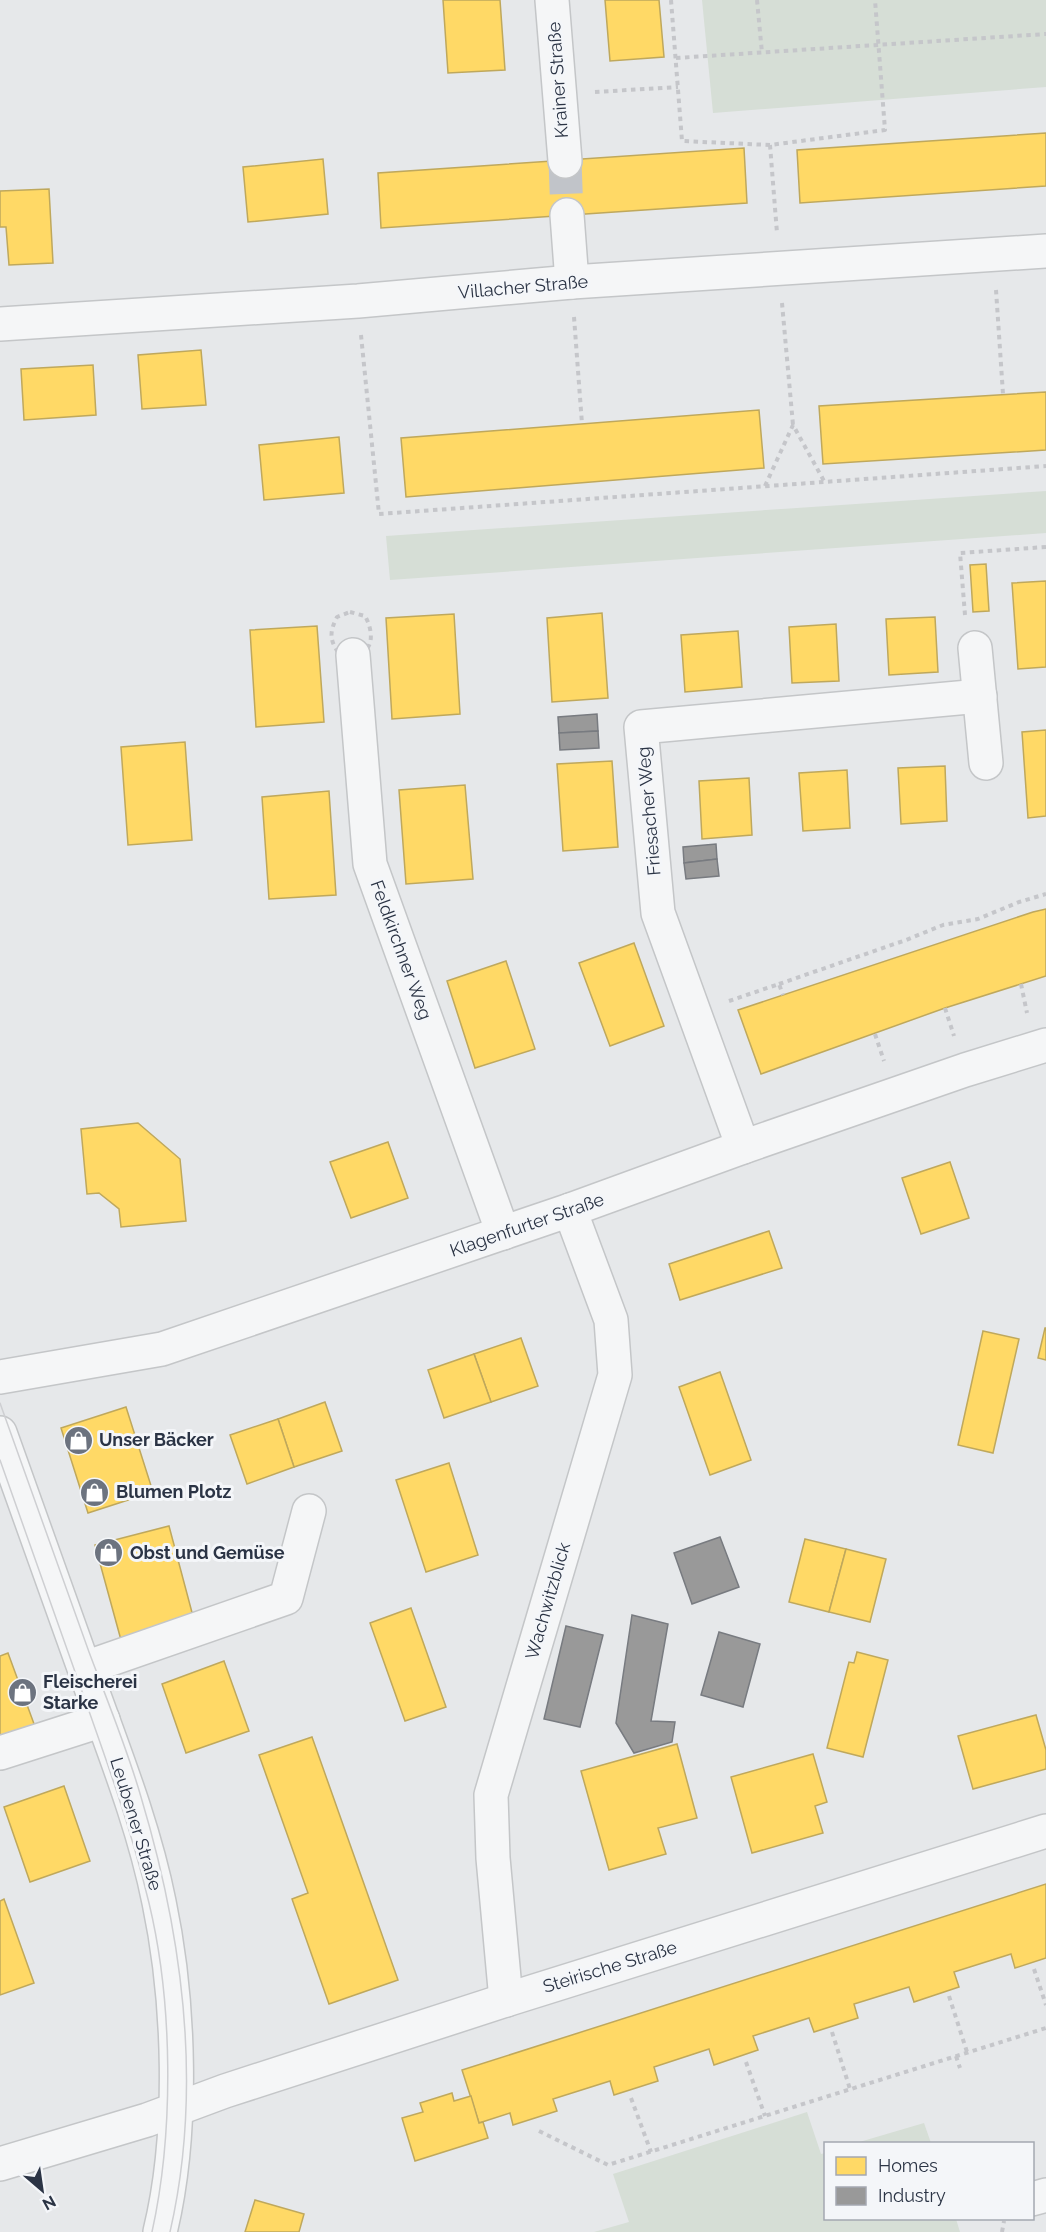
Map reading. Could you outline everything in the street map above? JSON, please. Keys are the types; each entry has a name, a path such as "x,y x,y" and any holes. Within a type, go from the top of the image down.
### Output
{"street":[{"name":"Krainer Straße","path":"552,0 565,160"},
{"path":"567,215 572,282"},
{"name":"Villacher Straße","path":"0,324 358,301 572,282 1046,251"},
{"path":"975,648 986,763"},
{"name":"Feldkirchner Weg","path":"353,655 370,864 503,1233"},
{"name":"Friesacher Weg","path":"743,1147 658,913 642,727 980,696"},
{"name":"Klagenfurter Straße","path":"0,1377 162,1349 570,1210 965,1070 1046,1045"},
{"name":"Wachwitzblick","path":"506,2000 493,1858 491,1795 615,1375 611,1320 570,1210"},
{"name":"Leubener Straße","path":"0,1433 131,1799 160,1903 169,1967 175,2037 176,2108 167,2202 160,2232"},
{"path":"84,1668 286,1598 309,1511"},
{"path":"0,1753 103,1720"},
{"name":"Steirische Straße","path":"0,2164 147,2121 176,2108 506,2000 1046,1831"}],"path":[{"path":"671,0 682,141 770,145 885,130 876,0"},
{"path":"757,0 762,53"},
{"path":"676,58 1046,34"},
{"path":"560,95 678,87"},
{"path":"770,145 793,425 824,481"},
{"path":"994,254 1003,394"},
{"path":"572,282 582,424"},
{"path":"358,301 379,514 1046,466"},
{"path":"765,486 793,425"},
{"path":"975,648 968,643 960,553 1046,547"},
{"path":"721,1003 906,940 942,925 978,919 1019,902 1046,894"},
{"path":"779,984 783,995"},
{"path":"1034,1969 1046,2005"},
{"path":"949,1996 967,2052"},
{"path":"539,2131 608,2165 1046,2028"},
{"path":"832,2032 850,2089"},
{"path":"956,2056 960,2068"},
{"path":"746,2062 765,2116"},
{"path":"632,2098 651,2152"}],"shaded area":[{"path":"702,0 1046,0 1046,87 713,113"},
{"path":"1046,491 1046,533 390,580 386,536"},
{"path":"807,2112 821,2154 824,2153 824,2220 956,2220 960,2232 594,2232 629,2222 613,2174"},
{"path":"924,2123 931,2142 859,2142"}],"building: Homes":[{"path":"443,0 500,0 505,70 448,73"},
{"path":"605,0 659,0 664,57 610,61"},
{"path":"1046,133 1046,186 800,203 797,150"},
{"path":"744,148 747,203 381,228 378,173"},
{"path":"323,159 328,214 248,222 243,167"},
{"path":"49,189 53,263 9,265 6,227 0,227 0,191"},
{"path":"201,350 206,405 142,409 138,355"},
{"path":"93,365 96,415 24,420 21,369"},
{"path":"1046,392 1046,450 823,464 819,406"},
{"path":"759,410 764,468 406,497 401,438"},
{"path":"339,437 344,493 264,500 259,445"},
{"path":"986,564 989,611 973,612 970,565"},
{"path":"1046,581 1046,667 1018,669 1012,583"},
{"path":"602,613 608,698 552,702 547,618"},
{"path":"454,614 460,714 392,719 386,618"},
{"path":"935,617 938,672 889,675 886,619"},
{"path":"836,624 839,681 792,683 789,627"},
{"path":"317,626 324,722 256,727 250,630"},
{"path":"738,631 742,687 685,692 681,635"},
{"path":"1046,730 1046,816 1028,818 1022,732"},
{"path":"185,742 192,840 128,845 121,747"},
{"path":"612,761 618,847 563,851 557,764"},
{"path":"945,766 947,821 901,824 898,768"},
{"path":"847,770 850,828 803,831 799,773"},
{"path":"749,778 752,835 702,839 699,781"},
{"path":"465,785 473,879 406,884 399,790"},
{"path":"329,791 336,895 269,899 262,797"},
{"path":"1046,909 1046,976 945,1008 761,1074 738,1010"},
{"path":"634,943 664,1026 610,1046 579,963"},
{"path":"506,961 535,1049 475,1068 447,981"},
{"path":"138,1123 180,1159 186,1221 121,1227 119,1209 99,1193 87,1194 81,1129"},
{"path":"388,1142 408,1198 351,1218 330,1162"},
{"path":"950,1162 969,1218 921,1234 902,1178"},
{"path":"769,1231 782,1268 680,1300 669,1264"},
{"path":"1046,1328 1046,1360 1038,1358"},
{"path":"983,1331 1019,1339 993,1453 958,1445"},
{"path":"521,1338 538,1386 491,1402 474,1354"},
{"path":"474,1354 491,1402 444,1418 428,1370"},
{"path":"720,1372 751,1460 710,1475 679,1387"},
{"path":"325,1402 342,1451 294,1467 278,1419"},
{"path":"126,1407 153,1492 88,1513 61,1428"},
{"path":"278,1419 294,1467 247,1484 230,1435"},
{"path":"449,1463 478,1555 426,1572 396,1480"},
{"path":"169,1526 194,1620 121,1640 95,1545"},
{"path":"805,1539 846,1549 829,1612 789,1602"},
{"path":"846,1549 886,1559 870,1622 829,1612"},
{"path":"411,1608 446,1707 405,1721 370,1623"},
{"path":"857,1652 888,1660 863,1757 827,1748 849,1662 854,1663"},
{"path":"8,1653 37,1732 0,1746 0,1656"},
{"path":"224,1661 249,1731 186,1753 162,1684"},
{"path":"1036,1715 1046,1750 1046,1769 973,1789 958,1736"},
{"path":"312,1737 398,1980 329,2004 292,1899 308,1893 259,1755"},
{"path":"677,1744 697,1818 658,1828 666,1854 609,1870 581,1771"},
{"path":"813,1754 827,1802 815,1806 823,1833 752,1853 731,1777"},
{"path":"64,1786 90,1861 30,1882 4,1807"},
{"path":"1046,1884 1046,1958 1015,1968 1011,1954 954,1972 959,1987 914,2002 909,1987 854,2004 858,2018 814,2032 809,2018 753,2036 758,2050 714,2065 709,2049 654,2067 658,2081 614,2095 610,2081 553,2099 557,2111 513,2125 510,2113 479,2123 462,2070"},
{"path":"4,1899 34,1983 0,1995 0,1901"},
{"path":"452,2093 454,2101 471,2096 479,2123 483,2122 488,2138 415,2161 402,2118 423,2112 420,2103"},
{"path":"255,2200 304,2214 299,2232 245,2232"}],"building: Industry":[{"path":"597,714 598,731 559,733 558,717"},
{"path":"598,731 599,748 560,750 559,733"},
{"path":"716,844 717,859 684,863 683,847"},
{"path":"717,859 719,876 686,879 684,863"},
{"path":"720,1537 739,1587 692,1604 674,1553"},
{"path":"632,1615 668,1624 651,1721 675,1722 672,1742 634,1753 616,1723"},
{"path":"566,1626 603,1635 580,1727 544,1719"},
{"path":"719,1632 760,1644 743,1707 701,1695"}],"tunnel":[{"path":"565,161 567,215"}],"tram line":[{"path":"0,1403 130,1760 156,1850 168,1904 184,2013 186,2068 185,2123 180,2178 170,2232"},
{"path":"0,1460 117,1792 142,1875 157,1942 163,1983 168,2068 164,2152 152,2232"}],"place":[{"name":"Unser Bäcker","path":"78,1440"},
{"name":"Blumen Plotz","path":"95,1492"},
{"name":"Obst und Gemüse","path":"109,1553"},
{"name":"Fleischerei Starke","path":"22,1692"}]}
